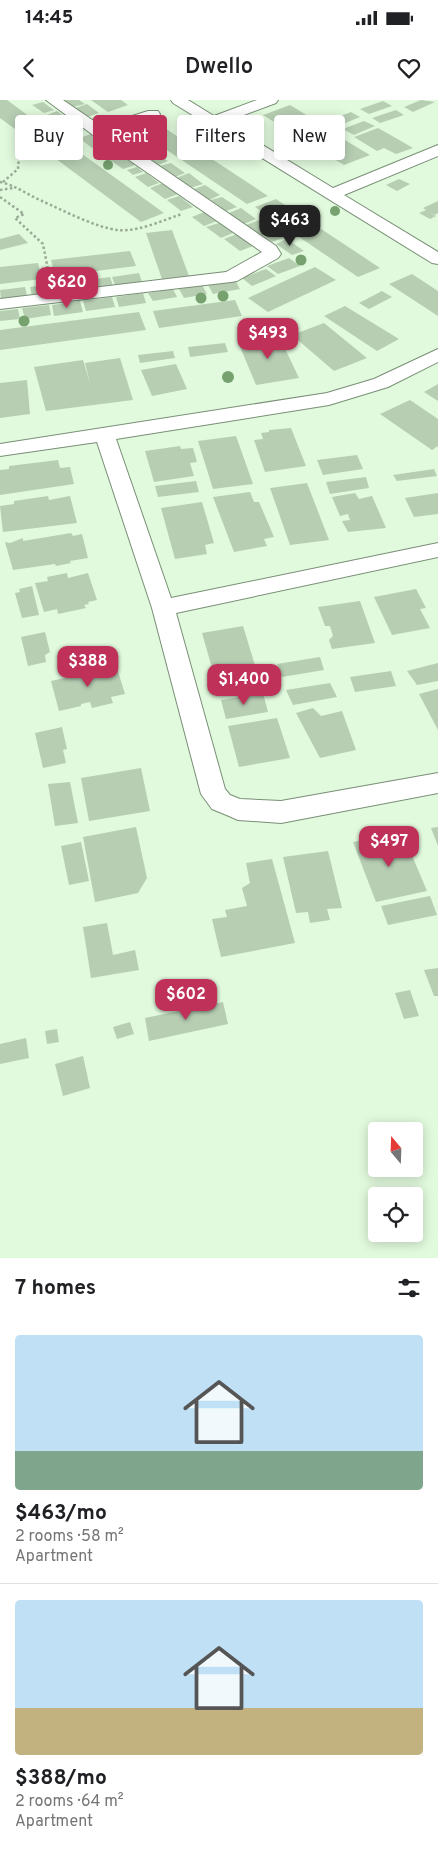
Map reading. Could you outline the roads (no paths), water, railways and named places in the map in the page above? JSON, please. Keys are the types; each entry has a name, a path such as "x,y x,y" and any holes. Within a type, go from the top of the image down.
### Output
{"street":[{"path":"53,100 93,127"},
{"path":"178,100 204,115"},
{"path":"230,115 271,100"},
{"path":"332,194 438,150"},
{"path":"264,152 438,259"},
{"path":"0,304 228,278 272,254 270,250 140,160"},
{"path":"0,450 329,399 381,383 438,354"},
{"path":"104,435 162,608 214,794 221,802 238,809 281,812 438,784"},
{"path":"162,608 438,550"}]}
